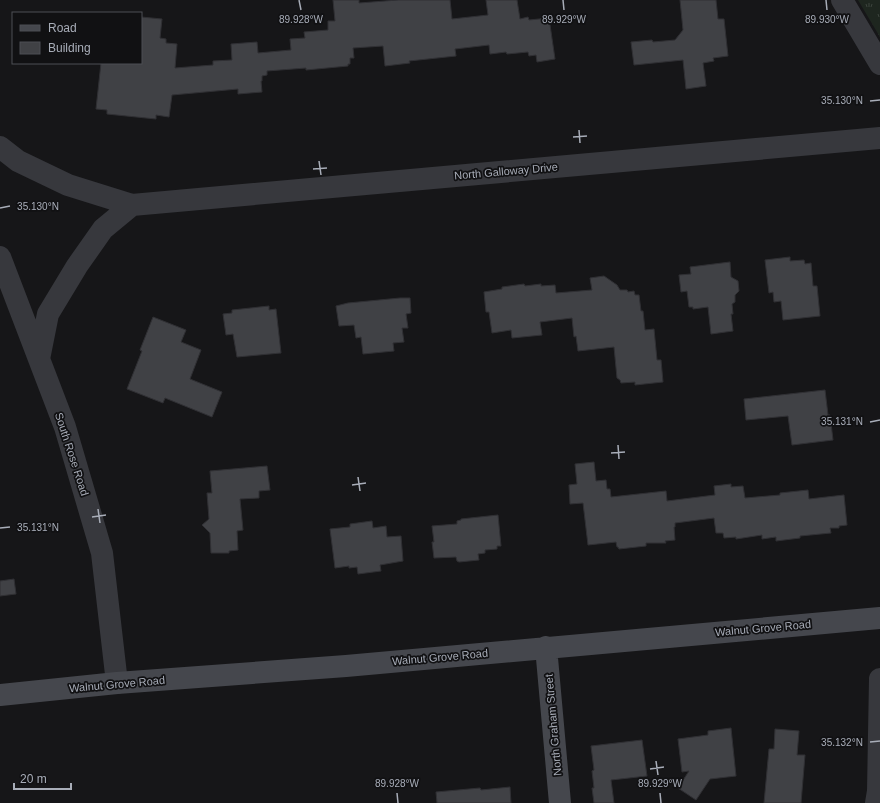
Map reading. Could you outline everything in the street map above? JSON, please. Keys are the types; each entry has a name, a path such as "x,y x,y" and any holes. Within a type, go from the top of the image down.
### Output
{"main road":[{"name":"Walnut Grove Road","path":"0,695 117,683 346,666 880,618"},
{"name":"North Graham Street","path":"546,647 560,803"}],"street":[{"path":"842,0 880,64"},
{"name":"North Galloway Drive","path":"0,147 18,161 68,185 132,205 880,138"},
{"path":"39,359 48,314 77,266 103,229 132,205"},
{"name":"South Rose Road","path":"0,257 65,427 102,553 117,683"},
{"path":"876,803 878,791 880,679"}],"green space":[{"path":"858,0 880,0 880,37"}],"building":[{"path":"333,0 359,0 359,3 398,0 450,0 452,19 488,15 486,0 517,0 520,19 528,17 529,20 549,18 555,59 537,62 536,55 529,56 528,52 490,54 489,45 455,49 456,56 409,61 410,63 385,66 383,46 353,48 354,58 350,58 350,64 348,64 348,66 306,70 306,68 267,71 267,75 262,76 262,92 238,94 238,89 172,95 169,117 156,115 156,119 107,114 107,110 96,109 101,64 142,64 142,17 162,19 160,38 166,39 166,43 177,44 175,68 213,65 213,61 232,60 231,44 257,42 258,53 291,50 290,39 305,38 304,32 328,30 328,21 335,21"},
{"path":"680,0 716,0 718,19 724,19 728,56 713,58 714,61 703,63 706,86 686,89 683,60 634,65 631,42 675,40 683,30"},
{"path":"790,257 790,261 804,260 805,264 811,263 813,286 817,286 820,316 783,320 781,301 774,302 773,292 769,293 765,260"},
{"path":"730,262 731,277 738,281 739,291 735,295 735,302 732,304 733,314 731,314 733,331 711,334 708,307 693,309 693,307 689,307 687,291 681,292 679,275 691,274 690,267"},
{"path":"604,276 617,285 620,290 627,290 628,292 634,291 635,295 639,295 641,311 643,311 645,330 654,329 657,360 661,360 663,382 635,385 635,382 621,383 617,378 614,347 578,351 576,336 574,337 572,318 540,322 542,335 512,338 511,330 492,333 489,312 486,312 484,292 502,289 502,287 524,284 525,286 541,284 541,286 555,285 556,293 592,290 590,278"},
{"path":"410,298 411,313 406,314 408,328 402,328 404,342 393,343 394,351 363,354 361,337 356,338 354,325 339,326 336,306 348,303"},
{"path":"269,306 269,310 276,309 281,353 237,357 233,334 226,335 223,314 232,313 232,310"},
{"path":"153,317 186,330 181,342 201,350 190,379 222,392 212,417 165,398 163,403 127,389 142,351 140,350"},
{"path":"825,390 833,440 792,445 788,416 746,420 744,399"},
{"path":"594,462 596,481 606,480 607,489 610,489 611,497 666,491 667,501 715,495 714,486 731,484 731,487 743,486 745,498 780,495 780,493 808,490 809,499 844,495 847,525 839,526 839,528 830,528 831,533 800,536 800,538 776,541 776,537 762,539 762,535 736,539 736,537 724,538 723,533 716,533 714,518 675,523 675,540 665,541 666,543 646,543 646,546 619,549 616,542 588,545 583,503 570,504 569,485 577,484 575,464"},
{"path":"267,466 270,490 259,491 259,498 240,499 243,530 237,531 238,550 229,551 229,553 211,553 210,533 202,525 209,519 207,493 212,493 210,471"},
{"path":"498,515 501,546 497,546 497,549 485,550 485,553 478,554 479,560 459,562 457,561 456,557 434,558 432,526 457,524 457,521 461,519"},
{"path":"372,521 373,528 386,526 387,537 401,536 403,561 380,565 381,571 358,574 357,567 349,568 349,566 335,568 330,529 350,527 350,524"},
{"path":"14,579 16,594 0,596 0,581"},
{"path":"731,728 736,776 710,779 696,800 678,788 689,771 682,772 678,739 708,735 708,731"},
{"path":"775,729 799,731 797,755 805,755 801,803 764,803 769,749 774,749"},
{"path":"642,740 647,776 611,780 614,803 594,803 592,771 594,770 591,746"},
{"path":"510,787 511,803 437,803 436,792"}]}
